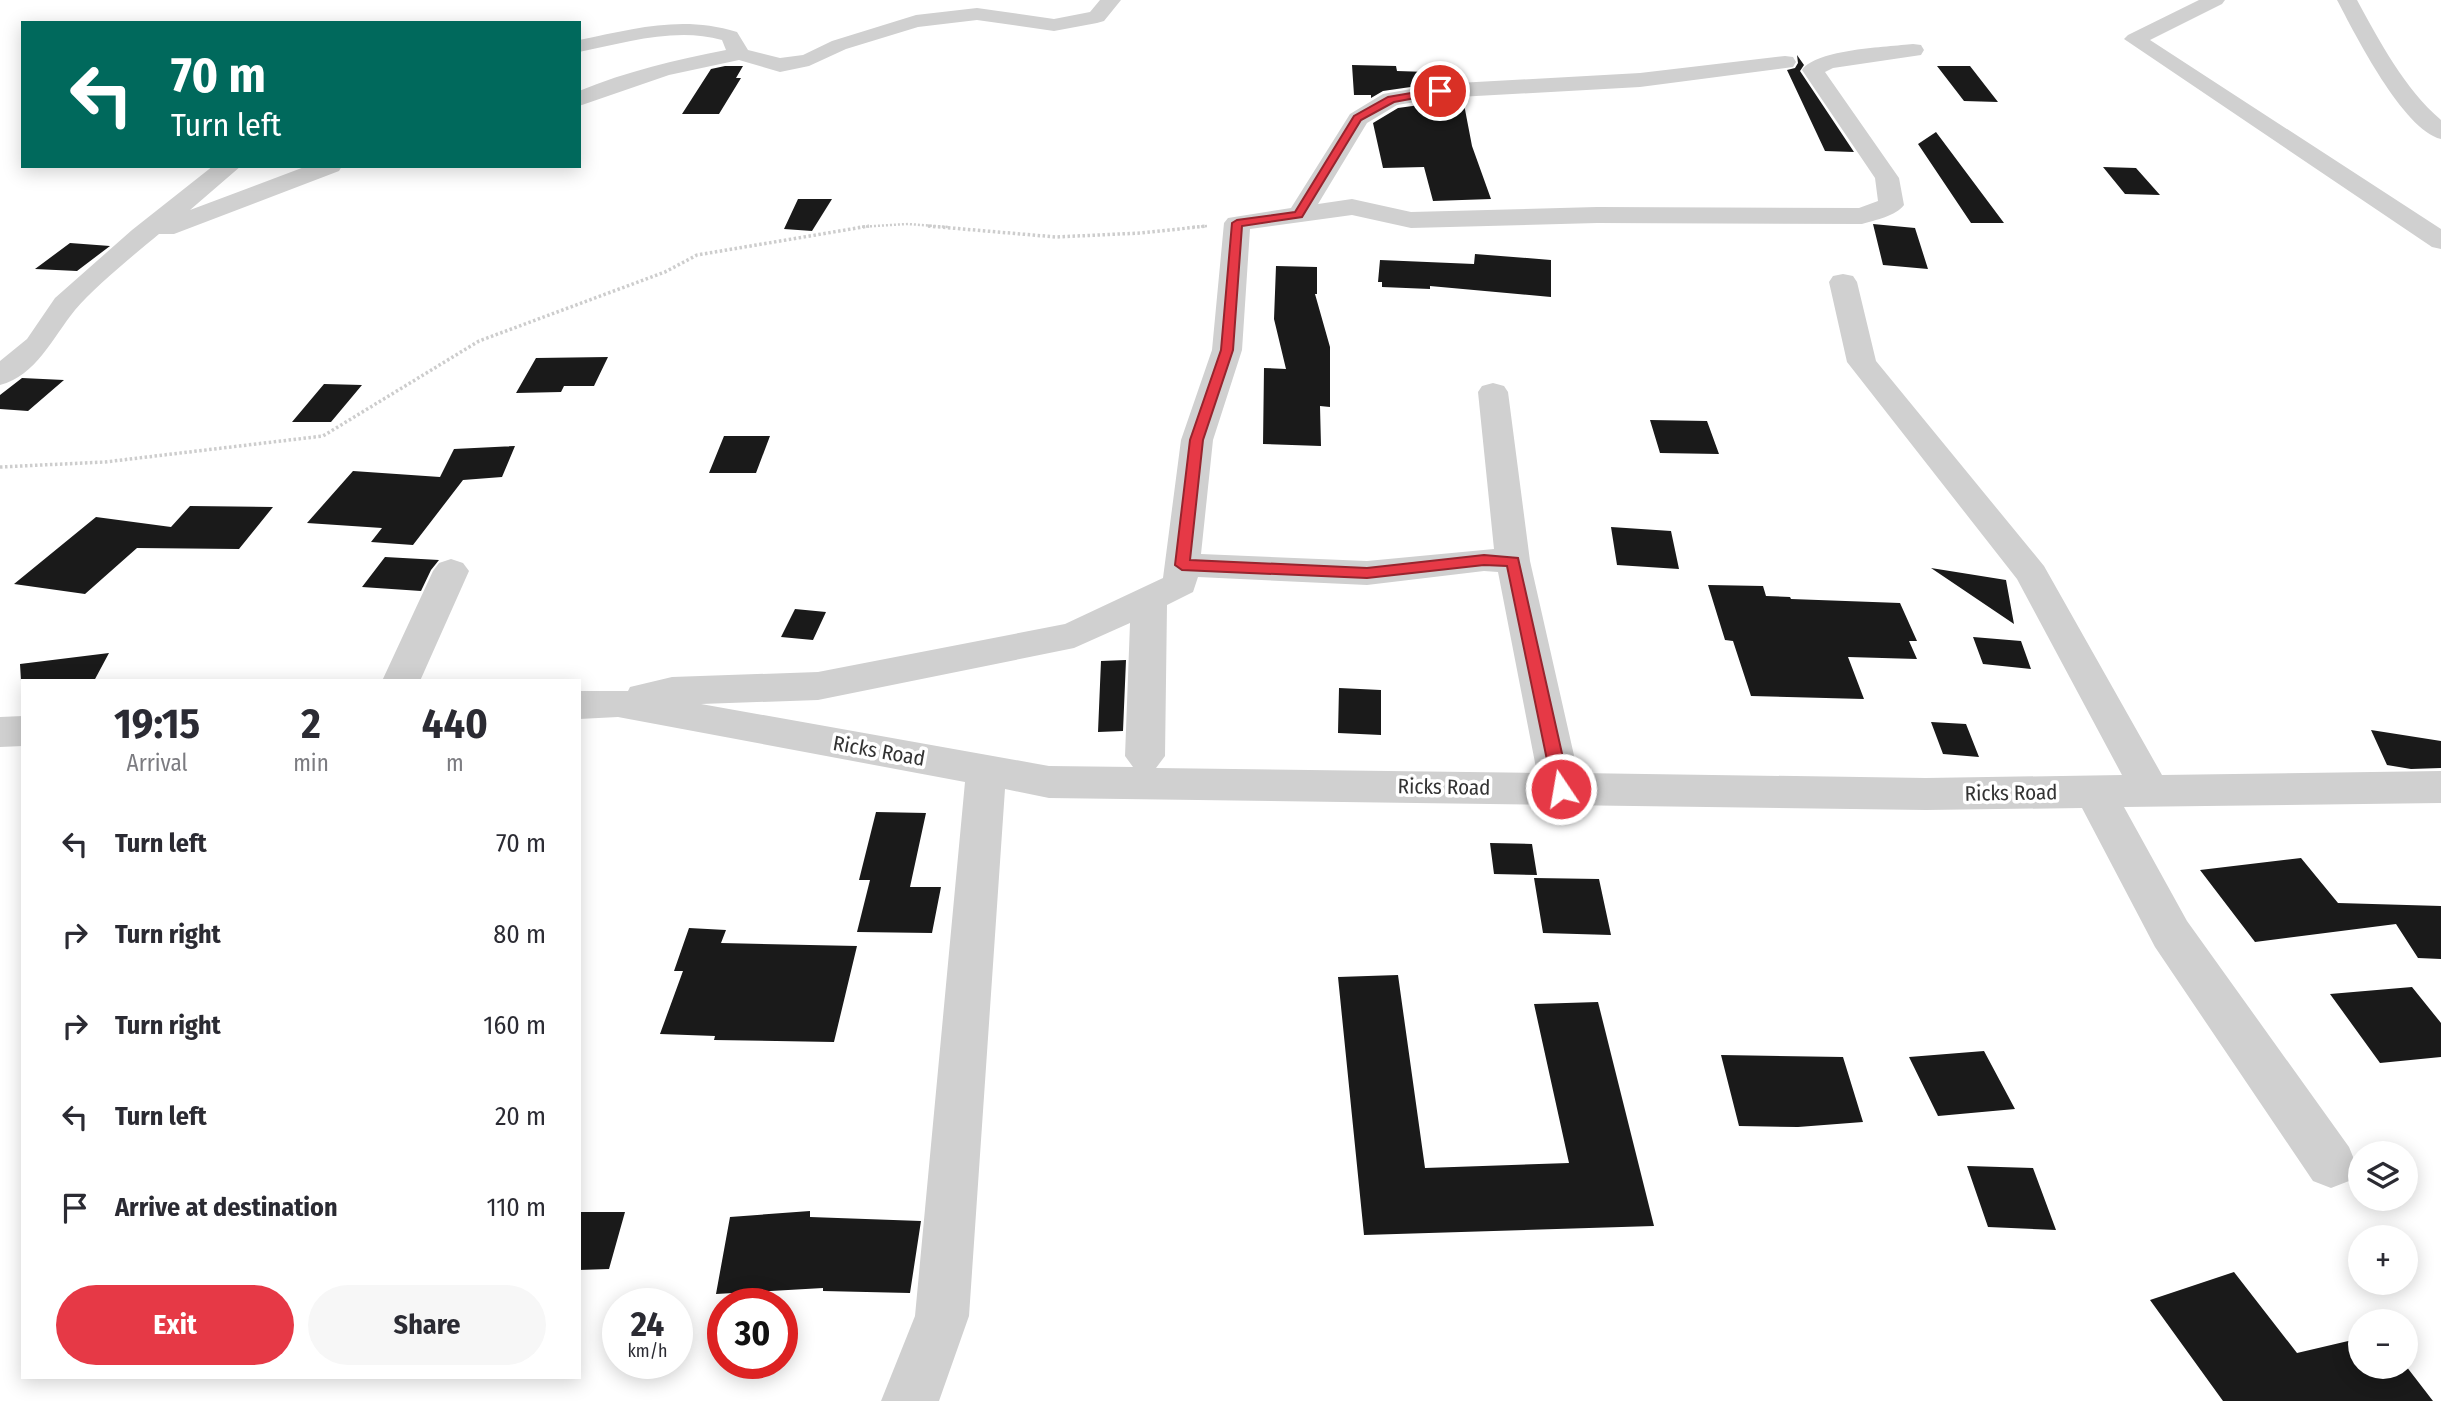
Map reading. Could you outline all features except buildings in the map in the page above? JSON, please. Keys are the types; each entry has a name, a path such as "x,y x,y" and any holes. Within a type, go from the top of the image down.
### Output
{"street":[{"path":"581,98 615,84 665,69 739,54 780,65 809,60 839,45 916,21 981,7 1055,25 1097,17 1111,0"},
{"path":"2215,0 2135,39 2441,241"},
{"path":"2347,0 2366,36 2422,118 2441,132"},
{"path":"581,46 668,30 713,29 730,36 739,54"},
{"path":"598,704 672,691 818,686 1074,635 1180,584 1197,440 1227,350 1237,223 1352,207 1411,220 1597,215 1862,216 1891,205 1887,178 1813,70 1827,62 1913,50"},
{"path":"1299,215 1357,118 1391,99 1440,91 1640,80 1785,62"},
{"path":"0,376 37,345 65,304 141,236 226,168"},
{"path":"141,236 216,211 325,168"},
{"path":"1843,282 1862,362 2032,574 2150,790"},
{"path":"1493,392 1513,561 1561,789"},
{"path":"1182,565 1367,573 1484,560 1513,561"},
{"path":"402,679 451,572"},
{"path":"1145,756 1149,599"},
{"name":"Ricks Road","path":"598,704 1049,782 1926,794 2441,788"},
{"path":"0,732 21,731"},
{"path":"910,1401 942,1316 986,770"},
{"path":"2094,791 2171,934 2331,1164"}],"path":[{"path":"0,467 105,462 323,436 479,341 665,272 697,255 745,244 874,225 908,224 1056,237 1142,233 1237,223"}],"route":[{"path":"1440,91 1391,99 1357,118 1299,215 1237,223 1227,350 1197,440 1182,565 1367,573 1484,560 1513,561 1561,789"}]}
